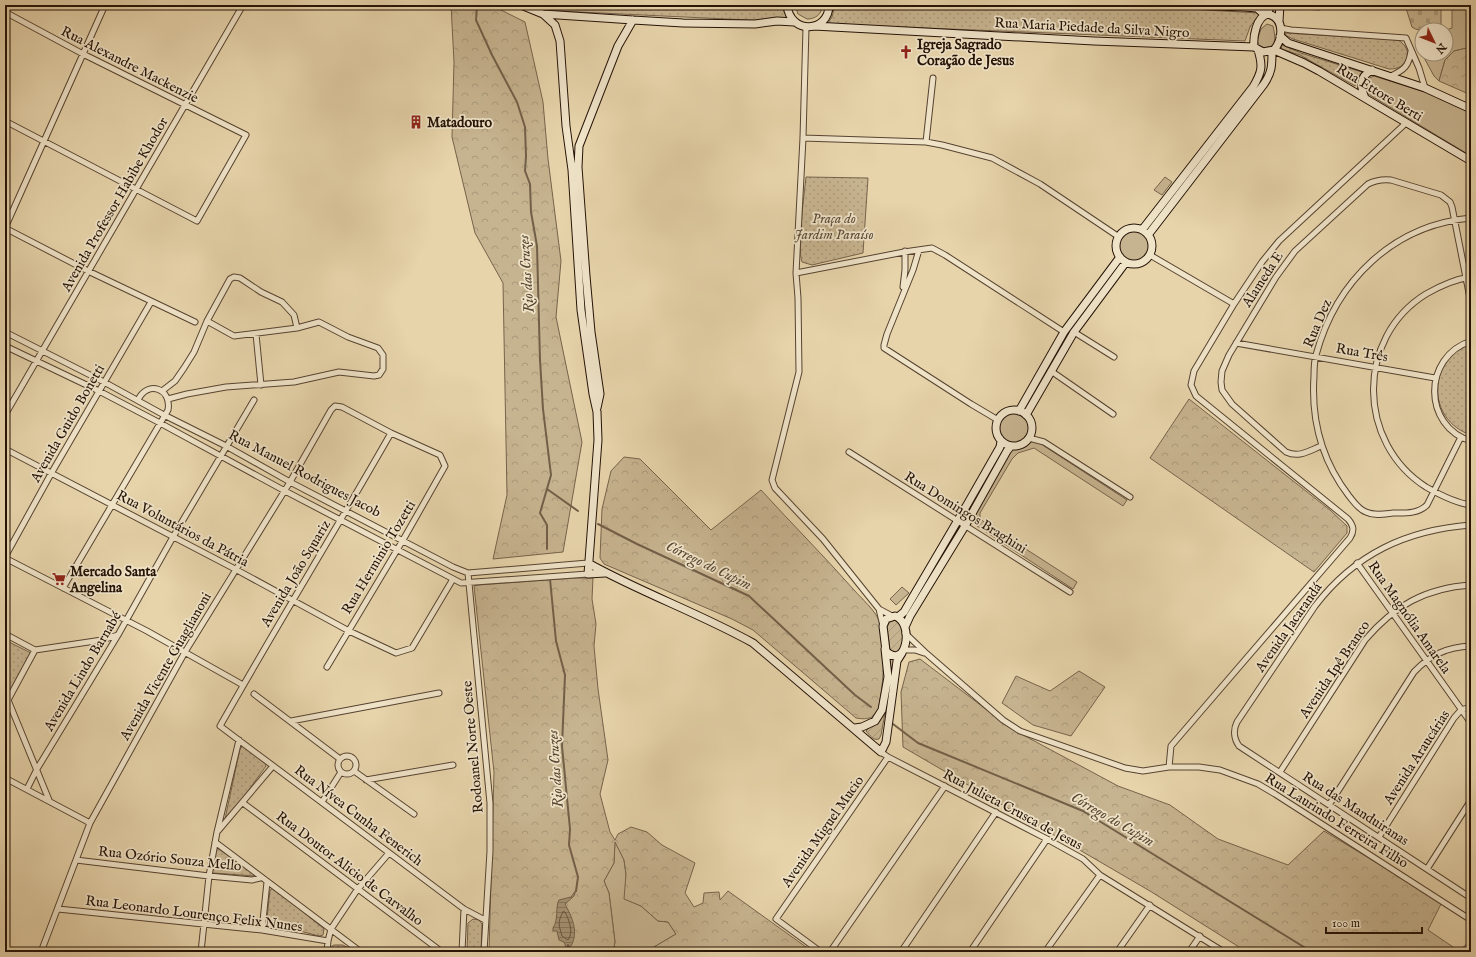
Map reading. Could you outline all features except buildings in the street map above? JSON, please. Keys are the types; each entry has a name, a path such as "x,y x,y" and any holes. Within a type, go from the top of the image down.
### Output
{"street":[{"path":"105,5 5,228 88,271 195,322"},
{"name":"Avenida Professor Habibe Khodor","path":"5,414 37,362 88,271 243,5"},
{"path":"521,5 543,14 555,25 560,41 566,126 572,170 581,310 597,412 598,440 588,574"},
{"path":"787,5 788,14 794,22"},
{"path":"829,5 827,15 822,22 810,27 796,272 798,298 799,372 772,480 775,488 823,539 879,609 883,626 888,677 882,710 875,721 862,728 855,728"},
{"path":"1190,5 1257,8 1274,16 1280,24 1291,30 1406,38 1412,50 1425,88"},
{"path":"1145,232 1253,87 1259,76 1262,63 1254,38 1261,18 1267,14 1270,5"},
{"path":"1145,232 1264,84 1270,74 1273,51 1277,46 1280,36 1280,5"},
{"name":"Rua Alexandre Mackenzie","path":"5,12 83,54 246,135 196,221 136,189"},
{"path":"543,14 706,23 755,24 777,21 794,22"},
{"path":"597,412 600,394 589,311 578,167 579,146 618,46 633,20"},
{"name":"Rua Maria Piedade da Silva Nigro","path":"794,22 799,25 810,27 1256,48"},
{"name":"Rua Ettore Berti","path":"1280,36 1288,42 1425,88 1471,109"},
{"path":"1256,48 1263,52 1273,51"},
{"path":"1391,76 1406,66 1410,61 1412,50"},
{"name":"Rua Ettore Berti","path":"1273,51 1304,63 1471,161"},
{"path":"1365,98 1361,89 1362,80 1367,73 1372,70"},
{"path":"926,142 933,78"},
{"path":"5,121 136,189"},
{"path":"1169,767 1171,746 1350,538 1353,532 1352,524 1348,519 1196,396 1191,385 1194,371 1234,304 1278,241 1406,123"},
{"path":"803,138 926,142 992,158 1040,184 1119,237"},
{"name":"Alameda E","path":"1321,446 1301,455 1286,452 1232,404 1222,390 1222,372 1236,343 1276,277 1295,251 1368,184 1385,179 1441,196 1450,202 1469,277 1471,303"},
{"name":"Rua Dez","path":"1434,491 1427,505 1413,512 1375,514 1366,512 1356,505 1342,487 1321,446 1316,424 1314,405 1315,356 1334,308 1344,292 1362,271 1382,252 1405,237 1430,227 1455,219 1471,218"},
{"path":"1136,228 1145,232 1151,241 1152,248 1150,255 1139,263 1132,264 1123,260 1117,251 1119,237 1130,229 1136,228"},
{"path":"796,272 932,248 1064,332"},
{"path":"919,250 913,270 886,334 884,348 970,404 998,420"},
{"path":"902,294 905,270 905,252"},
{"path":"1150,255 1234,304"},
{"path":"1022,413 1051,371 1074,332 1123,260"},
{"path":"1022,413 1064,332 1123,260"},
{"path":"162,391 175,381 194,352 207,321 230,279 237,277 261,292 282,302 294,315 298,328"},
{"path":"1469,277 1450,282 1420,298 1407,308 1396,321 1387,335 1375,367 1373,404 1377,422 1384,439 1393,455 1404,469 1418,482 1434,491 1454,500 1471,504"},
{"name":"Avenida Guido Bonetti","path":"5,558 98,391 151,302"},
{"path":"168,399 226,387 294,382 339,372 374,376 379,375 384,369 383,355 374,345 348,338 319,322 298,328 234,336 207,321"},
{"name":"Rua Manuel Rodrigues Jacob","path":"5,332 104,382 164,415 226,446 290,482 453,567 468,573 588,563 605,573 694,613 753,643 888,757"},
{"path":"1074,332 1114,357"},
{"path":"256,334 261,384"},
{"path":"1471,341 1456,349 1448,356 1435,378 1435,397 1441,417 1453,432 1471,441"},
{"name":"Rua Três","path":"1236,343 1435,378"},
{"name":"Rua Manuel Rodrigues Jacob","path":"5,346 160,423 452,579 461,582 468,582 605,573"},
{"path":"1051,371 1112,414"},
{"path":"63,588 160,423 169,405 168,399 162,391 157,389 146,390 142,393 138,400"},
{"name":"Avenida Lindo Barnabé","path":"27,789 37,769 118,635 172,537 254,400"},
{"name":"Avenida Vicente Guaglianoni","path":"41,952 90,823 185,652 235,569 285,491 331,410 335,406 342,407 391,433"},
{"path":"883,626 886,619 904,612 1000,447 1001,442 997,432 996,425 998,420 1008,412 1022,413 1030,420 1032,426 1031,432 1029,438 1024,443 1018,446 1011,446 1000,439"},
{"name":"Rua Herminio Tozetti","path":"328,666 445,466 440,455 391,433"},
{"name":"Avenida João Squariz","path":"220,726 292,600 341,521 391,433"},
{"path":"1434,491 1461,437"},
{"path":"1029,438 1044,442 1130,497"},
{"path":"905,630 910,616 965,526 1011,446"},
{"name":"Rua Voluntários da Pátria","path":"5,449 52,472 349,631 396,653 412,648 452,579"},
{"name":"Rua Domingos Braghini","path":"849,452 1070,592"},
{"name":"Avenida Jacarandá","path":"1234,734 1237,722 1327,590 1358,563 1379,550 1403,539 1427,531 1471,525"},
{"path":"5,558 185,652 243,685"},
{"name":"Rua Magnólia Amarela","path":"1358,563 1471,723"},
{"name":"Rodoanel Norte Oeste","path":"468,573 490,803 490,851 484,952"},
{"name":"Avenida Ipê Branco","path":"1280,772 1364,640 1377,625 1408,602 1424,595 1442,589 1471,586"},
{"path":"879,609 903,620 906,642 897,661 886,742 881,752"},
{"name":"Rua Laurindo Ferreira Filho","path":"905,630 927,654 1003,720 1020,730 1125,768 1143,771 1169,767 1199,767 1220,770 1258,784 1289,802 1471,920"},
{"path":"5,634 35,650 102,640 118,635"},
{"path":"1329,805 1408,680 1420,666 1437,653 1448,649 1471,646"},
{"path":"885,648 892,655 899,655 903,651 915,650 927,654"},
{"path":"35,650 7,699 49,800"},
{"path":"291,721 439,693"},
{"path":"254,694 340,759"},
{"path":"1461,710 1471,707"},
{"name":"Avenida Araucárias","path":"1379,837 1454,718 1461,710"},
{"name":"Rua Nívea Cunha Fenerich","path":"220,726 464,909 485,920"},
{"name":"Rua das Manduiranas","path":"1234,734 1236,742 1239,746 1471,898"},
{"path":"201,952 208,876 239,740"},
{"path":"346,756 353,758 356,764 354,771 348,774 341,772 338,766 340,759 346,756"},
{"name":"Rua Julieta Crusca de Jesus","path":"888,757 996,812 1083,859 1100,875 1224,952"},
{"name":"Avenida Miguel Mucio","path":"821,952 776,919 888,757"},
{"path":"366,780 453,765"},
{"path":"217,832 273,766"},
{"path":"354,771 414,814"},
{"path":"322,802 341,772"},
{"path":"5,778 90,823"},
{"path":"830,952 945,786"},
{"path":"1427,869 1471,800"},
{"name":"Rua Doutor Alicio de Carvalho","path":"243,803 357,890 442,952"},
{"path":"901,952 996,812"},
{"path":"970,952 1047,839"},
{"path":"215,842 260,878 361,952"},
{"path":"327,952 331,929 357,890 389,853"},
{"name":"Rua Ozório Souza Mello","path":"76,860 208,876 252,880 260,878"},
{"path":"1045,952 1100,875"},
{"path":"262,930 267,882"},
{"path":"1117,952 1150,905"},
{"name":"Rua Leonardo Lourenço Felix Nunes","path":"58,909 262,930 328,941"},
{"path":"462,952 464,909"},
{"path":"1189,952 1200,936"}],"green space":[{"path":"451,5 491,5 525,22 543,102 548,159 561,261 556,317 582,442 563,552 493,559 507,495 503,283 475,233 452,137 454,62"},
{"path":"530,5 784,5 784,12 790,22 537,10"},
{"path":"795,5 822,5 821,11 818,15 807,19 798,14"},
{"path":"835,5 1111,5 1260,13 1250,27 1245,41 827,24 832,17"},
{"path":"1288,5 1320,5 1320,10 1288,8"},
{"path":"1405,5 1441,5 1441,22 1414,22 1414,28 1412,27"},
{"path":"1452,5 1471,5 1471,47 1454,51 1454,22 1452,22"},
{"path":"1267,24 1273,26 1275,39 1270,47 1260,47 1257,41 1261,29"},
{"path":"1286,33 1398,40 1403,44 1408,54 1405,63 1396,68 1389,69 1293,39 1285,35"},
{"path":"1282,45 1301,53 1362,72 1357,79 1355,86 1300,55 1281,49"},
{"path":"1471,47 1471,95 1439,81 1444,62 1454,62 1454,51"},
{"path":"1426,62 1444,62 1439,81 1434,76"},
{"path":"1374,76 1428,93 1471,113 1471,156 1368,94 1364,86 1368,79"},
{"name":"Praça do Jardim Paraíso","path":"806,177 868,178 863,253 812,265 802,262 800,245"},
{"path":"1165,177 1172,182 1162,195 1154,190"},
{"path":"1134,231 1145,235 1149,246 1145,257 1134,261 1123,257 1119,246 1123,235"},
{"path":"1471,343 1471,435 1456,427 1446,417 1440,404 1438,389 1440,375 1446,362 1457,351"},
{"path":"1189,399 1330,510 1347,526 1347,533 1314,572 1150,458"},
{"path":"1014,413 1025,417 1029,428 1025,439 1014,443 1003,439 999,428 1003,417"},
{"path":"1031,441 1038,442 1127,500 1123,506 1034,448 1018,453 1012,459 980,513 980,518 1077,582 1073,589 977,526 973,518 1011,449"},
{"path":"624,457 640,459 711,530 761,490 868,605 875,613 879,621 883,640 883,671 878,710 874,716 867,719 856,718 753,630 732,619 604,564 600,558 602,509 611,471"},
{"path":"573,578 593,578 592,599 596,624 594,646 598,689 608,760 600,794 610,832 615,840 618,834 631,827 647,832 662,845 695,863 685,893 694,907 703,903 704,893 719,892 720,900 728,891 813,952 654,952 654,947 676,934 668,922 658,921 641,906 624,899 626,874 624,860 615,842 614,863 604,881 609,893 615,942 613,952 489,952 494,772 474,586"},
{"path":"902,587 909,593 896,605 890,599"},
{"path":"897,619 901,626 903,637 901,649 896,652 890,650 887,627 891,620"},
{"path":"5,640 31,653 11,694 5,690"},
{"path":"889,657 895,658 881,735 879,739 875,739 866,731 879,722 884,714 890,675"},
{"path":"920,659 1012,729 1118,786 1170,805 1218,839 1288,865 1324,831 1442,902 1428,930 1459,951 1471,940 1471,952 1247,952 1150,891 903,747 901,692 909,662"},
{"path":"1079,671 1105,687 1071,736 1033,725 1002,703 1016,676 1050,691"},
{"path":"243,746 264,760 266,766 227,820 225,819 240,749"},
{"path":"615,841 624,860 626,874 625,899 641,906 658,921 668,922 676,934 654,947 654,952 613,952 615,942 609,893 604,881 614,863"},
{"path":"217,848 254,873 254,876 213,873"},
{"path":"274,888 324,929 323,935 319,936 270,923 267,918 270,890"},
{"path":"473,919 479,920 482,924 481,952 467,952 468,923"},
{"path":"343,945 355,952 332,952 332,946"}],"water":[{"path":"576,890 574,896 565,904 574,925 573,941 571,946 566,947 564,942 559,940 557,931 553,931 553,928 556,921 559,900 571,897"}],"waterway":[{"name":"Rio das Cruzes","path":"477,5 476,20 492,55 517,102 525,127 525,171 530,184 531,212 537,246 540,360 543,409 551,475 540,513 547,525 547,549"},
{"path":"547,489 578,511"},
{"name":"Córrego do Cupim","path":"598,524 637,544 749,596 855,695 871,707"},
{"name":"Rio das Cruzes","path":"550,579 556,641 565,675 562,746 570,829 569,845 578,877 576,891"},
{"name":"Córrego do Cupim","path":"893,724 918,743 1083,811 1312,952"},
{"name":"Rio das Cruzes","path":"568,945 568,952"}],"place":[{"name":"Igreja Sagrado Coração de Jesus","path":"906,52"},
{"name":"Matadouro","path":"416,122"},
{"name":"Mercado Santa Angelina","path":"59,579"}]}
